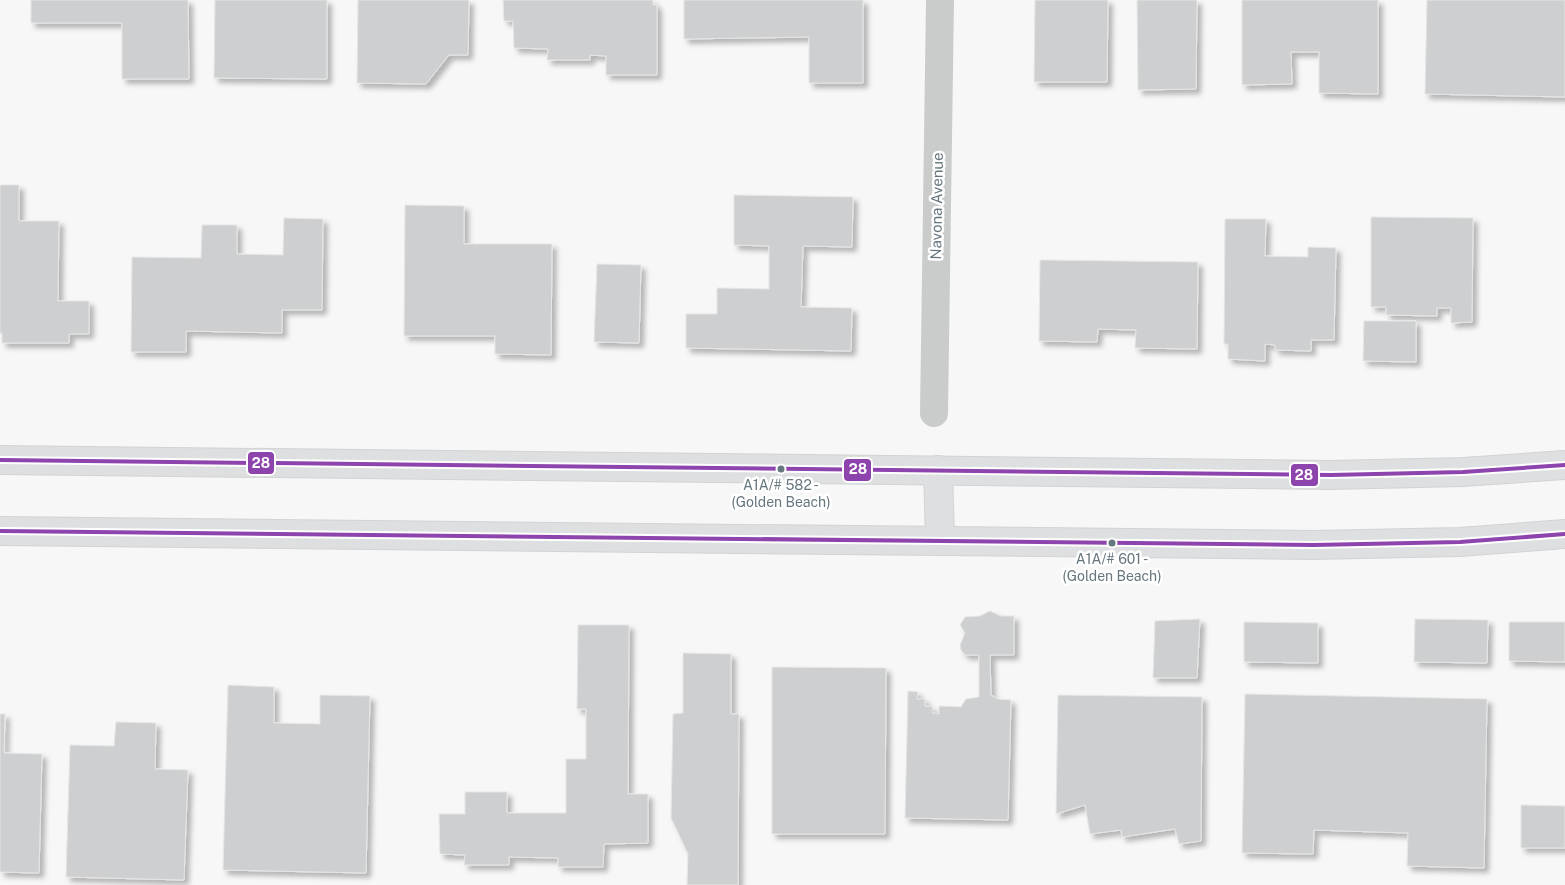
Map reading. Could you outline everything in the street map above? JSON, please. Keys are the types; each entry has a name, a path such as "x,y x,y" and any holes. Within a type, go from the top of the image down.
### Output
{"main road":[{"path":"0,460 1331,474 1463,472 1565,465"},
{"path":"938,470 940,540"},
{"path":"0,531 1313,545 1460,542 1565,534"}],"street":[{"name":"Navona Avenue","path":"934,413 940,0"}],"building":[{"path":"31,0 188,0 189,79 122,79 122,23 31,23"},
{"path":"215,0 327,0 327,79 214,78"},
{"path":"358,0 469,0 468,55 449,55 426,84 357,83"},
{"path":"503,0 653,0 653,5 657,5 657,75 606,75 606,56 590,55 590,60 547,60 548,49 514,48 513,21 504,21"},
{"path":"684,0 863,0 863,83 809,83 809,37 684,39"},
{"path":"1035,0 1108,0 1107,82 1034,82"},
{"path":"1137,0 1197,0 1196,89 1138,90"},
{"path":"1242,0 1378,0 1378,94 1319,93 1319,52 1291,52 1292,84 1242,85"},
{"path":"1427,0 1565,0 1565,97 1425,94"},
{"path":"0,185 19,185 19,221 59,221 58,301 89,301 89,334 69,334 69,343 2,343 2,333 0,333"},
{"path":"734,195 853,197 852,247 803,246 801,307 852,308 851,351 686,348 686,314 717,314 717,288 769,289 769,246 734,245"},
{"path":"405,205 464,206 464,244 552,244 551,355 495,354 495,336 404,336"},
{"path":"1371,217 1473,218 1472,322 1451,323 1451,308 1437,308 1437,316 1386,315 1386,307 1371,307"},
{"path":"284,218 323,219 322,310 282,310 282,333 186,331 186,352 131,352 132,257 201,258 202,225 237,225 237,254 283,255"},
{"path":"1225,219 1266,219 1265,256 1308,257 1308,247 1336,248 1334,340 1311,340 1311,351 1275,350 1275,345 1265,344 1265,361 1228,359 1228,344 1224,344"},
{"path":"1040,260 1198,262 1197,349 1135,348 1136,330 1098,329 1097,342 1039,341"},
{"path":"597,264 641,265 639,343 594,342"},
{"path":"1364,321 1416,321 1416,362 1363,361"},
{"path":"990,611 1001,616 1014,616 1014,655 990,655 991,695 998,699 1011,700 1008,820 905,818 908,691 918,692 917,699 925,699 925,706 933,707 932,713 939,714 939,706 961,707 966,699 979,697 979,655 965,655 961,650 960,645 965,633 960,625 965,617 980,616"},
{"path":"1200,619 1197,678 1153,678 1155,621"},
{"path":"1415,619 1488,620 1487,663 1414,662"},
{"path":"1244,622 1318,623 1318,663 1244,662"},
{"path":"1509,622 1565,622 1565,662 1509,661"},
{"path":"578,625 629,625 628,794 648,794 648,843 604,844 603,867 558,867 558,858 509,857 509,865 464,865 465,855 440,854 439,814 465,814 465,792 507,792 507,813 566,813 566,759 586,759 586,709 577,709"},
{"path":"683,653 731,654 731,714 739,714 738,885 687,885 688,854 671,818 673,714 683,713"},
{"path":"772,667 886,668 885,834 772,834"},
{"path":"228,685 274,687 274,723 320,724 320,695 370,696 366,873 223,870"},
{"path":"1245,694 1487,699 1484,868 1407,866 1408,833 1314,830 1313,854 1242,853"},
{"path":"1058,695 1202,697 1201,841 1179,844 1175,829 1122,837 1121,830 1090,834 1085,805 1056,814"},
{"path":"0,714 5,714 4,753 42,754 39,873 0,872"},
{"path":"116,722 156,723 155,769 188,770 184,880 66,877 70,745 114,746"},
{"path":"1521,805 1565,806 1565,848 1521,848"}],"transit line":[{"name":"28","path":"0,460 1331,475 1463,472 1565,465"},
{"name":"28","path":"0,531 1313,545 1460,542 1565,534"}],"place":[{"name":"A1A/# 582 - (Golden Beach)","path":"781,469"},
{"name":"A1A/# 601 - (Golden Beach)","path":"1112,543"}]}
